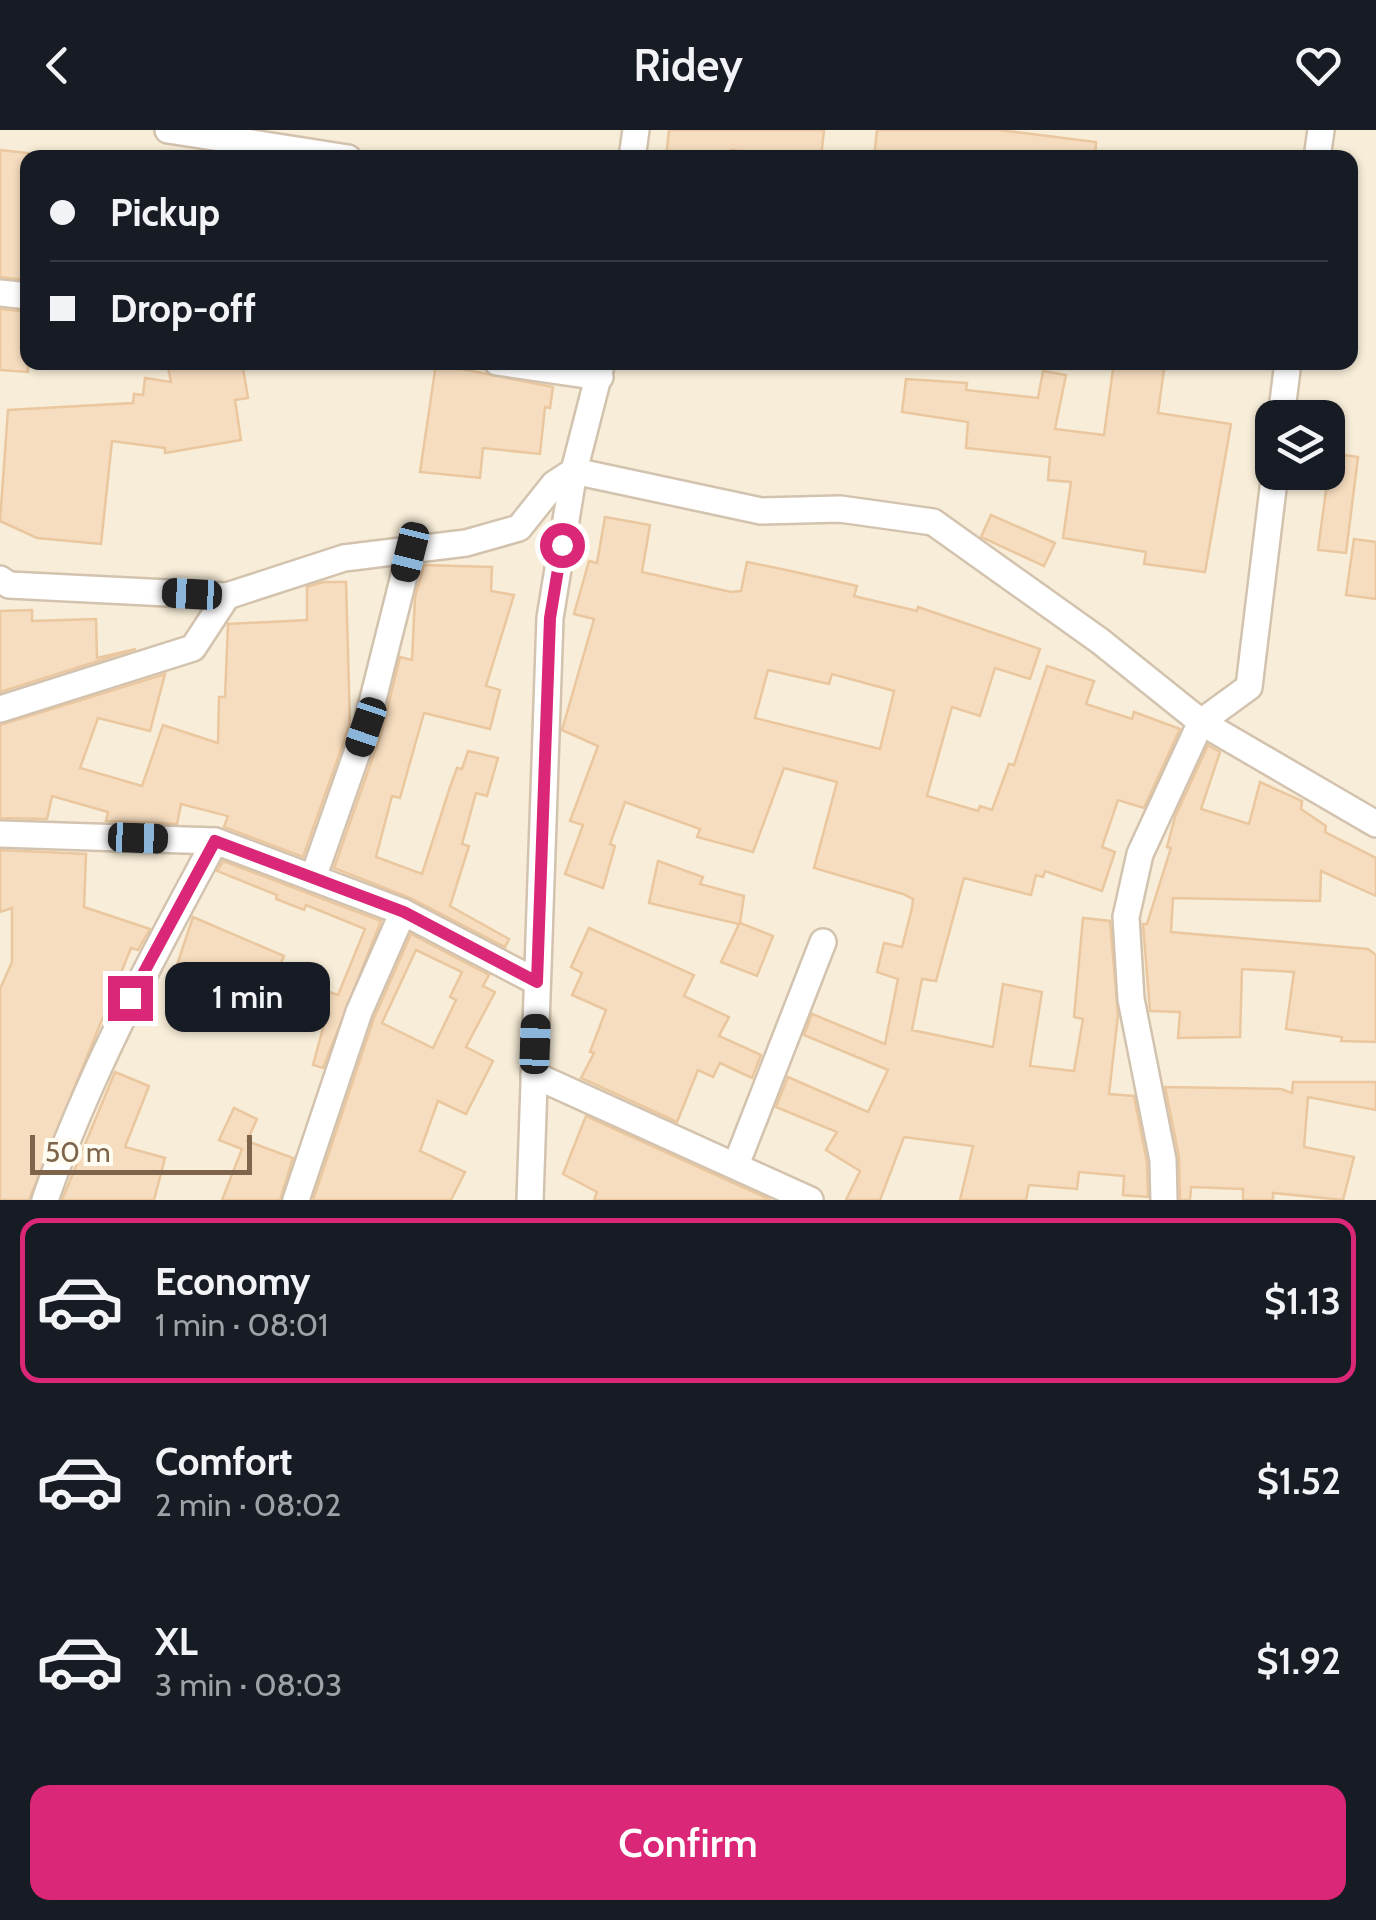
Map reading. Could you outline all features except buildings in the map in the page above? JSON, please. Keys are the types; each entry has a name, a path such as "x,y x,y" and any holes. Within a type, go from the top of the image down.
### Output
{"street":[{"path":"168,130 297,150"},
{"path":"530,1200 550,618 574,472 601,370"},
{"path":"1284,400 1287,370"},
{"path":"0,579 10,584 227,596 344,558 410,552 518,528 554,484 574,472 761,511 840,509 933,522 1100,641 1201,722 1376,824"},
{"path":"1164,1200 1163,1160 1131,999 1126,917 1140,854 1201,722 1250,687 1273,490"},
{"path":"313,878 366,727 410,552"},
{"path":"0,709 194,648 227,596"},
{"path":"0,834 215,841 404,912 537,982"},
{"path":"45,1200 70,1126 113,1030 215,841"},
{"path":"296,1200 359,1012 404,912"},
{"path":"736,1165 823,942"},
{"path":"534,1075 810,1200"}],"shaded area":[{"path":"0,130 1376,130 1376,1200 0,1200"}],"route":[{"path":"130,998 215,841 404,912 537,982 550,618 562,545"}]}
